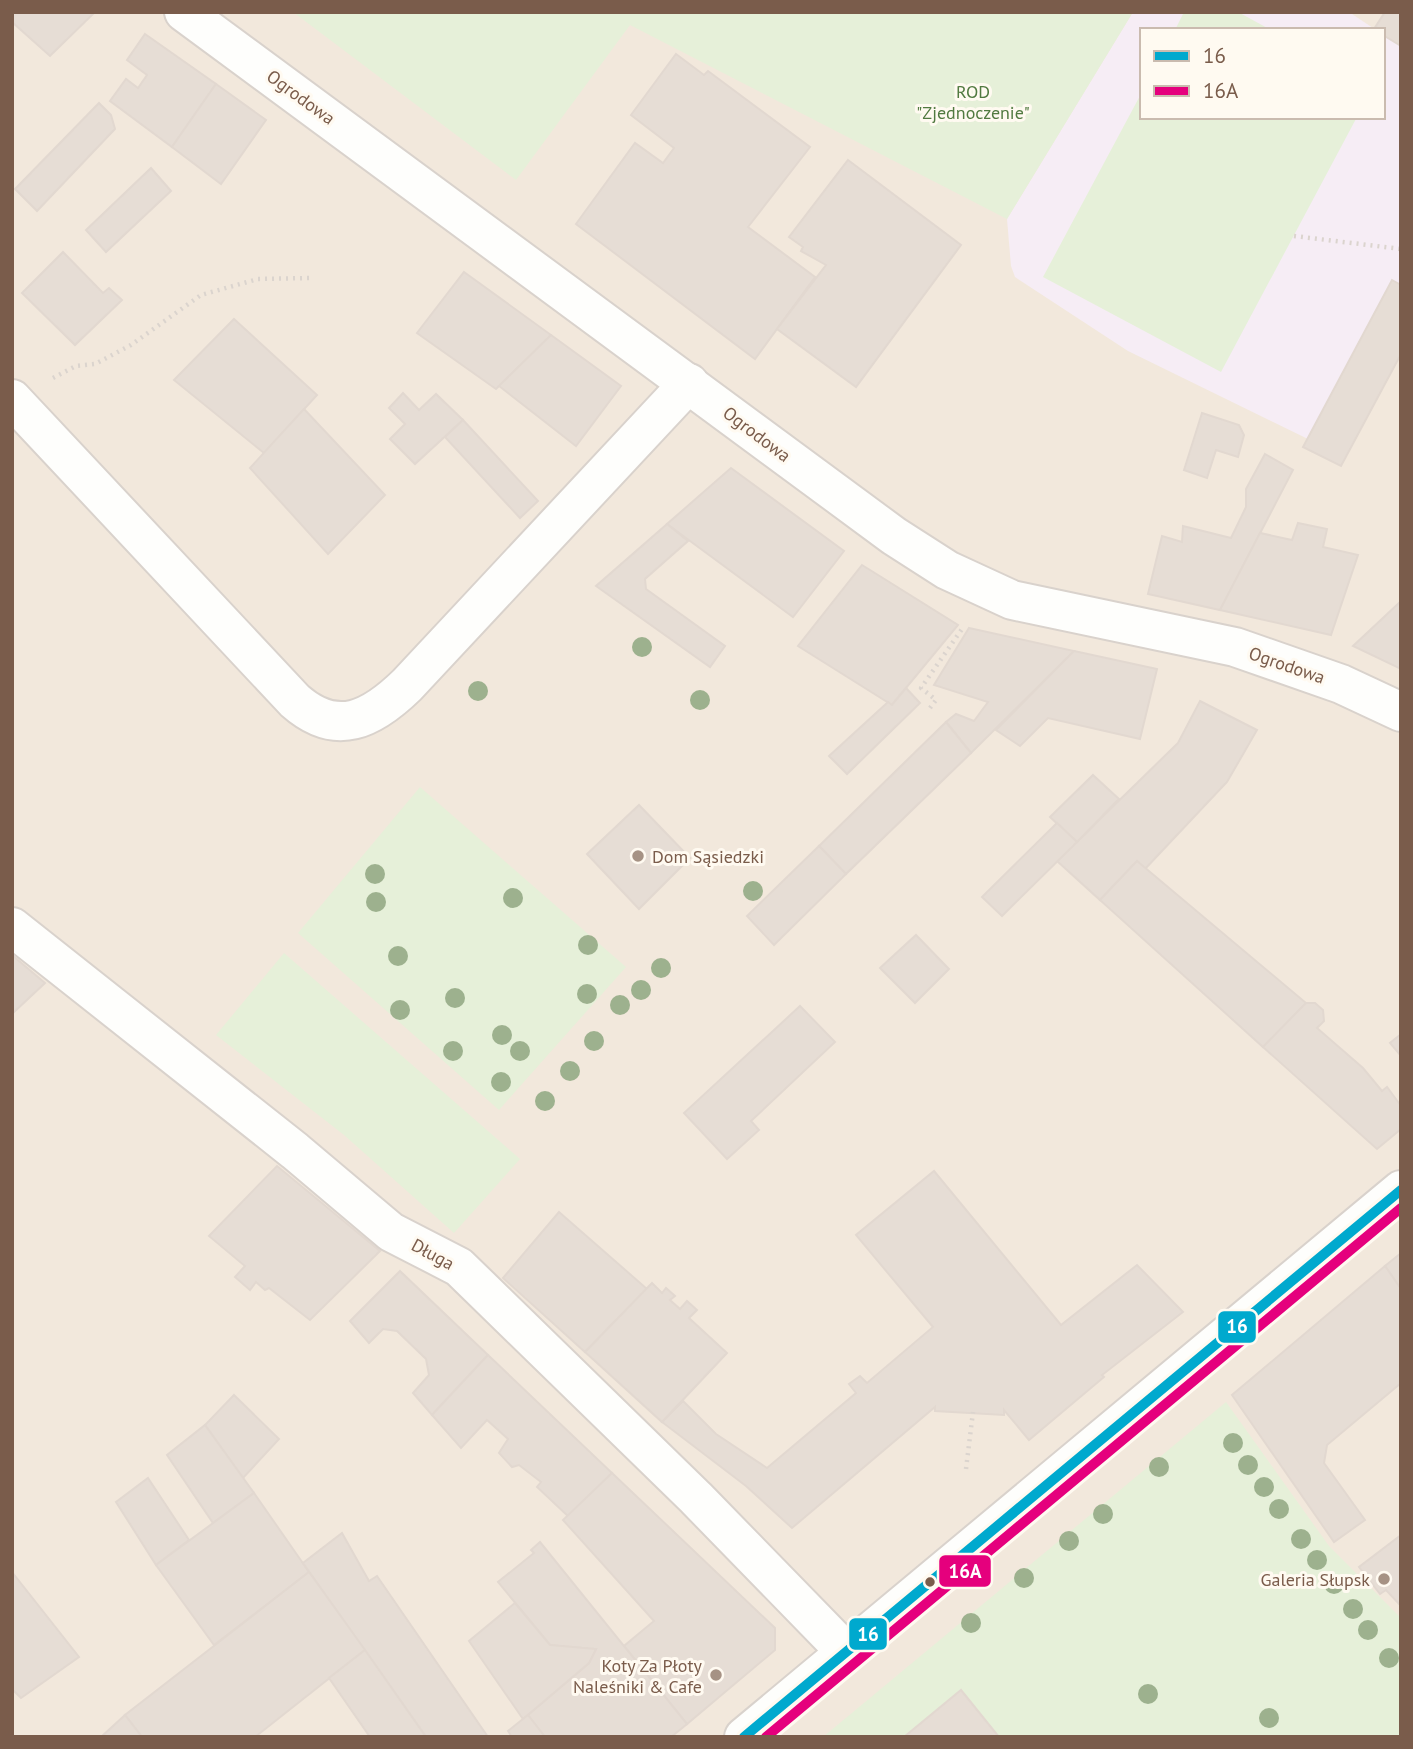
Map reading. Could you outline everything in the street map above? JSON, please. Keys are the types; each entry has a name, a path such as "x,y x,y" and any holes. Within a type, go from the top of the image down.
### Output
{"street":[{"name":"Ogrodowa","path":"184,12 894,536 979,586 1050,609 1235,647 1341,684 1401,712"},
{"path":"15,402 295,701 323,720 353,721 372,714 407,685 689,383"},
{"name":"Długa","path":"12,927 295,1151 391,1232 459,1267 696,1498 846,1652"},
{"path":"744,1737 1401,1190"}],"path":[{"path":"1294,236 1401,249"},
{"path":"15,402 76,366 95,364 131,345 201,295 258,279 313,278"},
{"path":"930,708 936,700 920,688 965,624"},
{"path":"966,1469 973,1412"}],"shaded area":[{"path":"12,12 1401,12 1401,1737 12,1737"},
{"path":"1133,12 1349,12 1373,28 1140,28 1140,119 1385,119 1385,36 1401,46 1401,285 1392,280 1308,439 1128,351 1015,277 1011,266 1007,219"}],"green space":[{"name":"ROD \"Zjednoczenie\"","path":"293,12 1133,12 1007,219 630,25 516,180"},
{"path":"1184,12 1238,12 1267,28 1176,28"},
{"path":"1140,96 1140,119 1356,119 1221,372 1043,277"},
{"path":"420,787 626,967 499,1110 298,933"},
{"path":"284,953 520,1159 454,1233 344,1135 216,1035"},
{"path":"1226,1402 1329,1546 1401,1618 1401,1737 823,1737"}],"building":[{"path":"12,12 95,12 50,56 12,22"},
{"path":"1385,12 1401,12 1401,46 1385,36 1385,28 1375,28"},
{"path":"145,34 216,84 172,147 110,101 126,79 138,88 147,75 127,60"},
{"path":"676,54 704,75 708,71 810,147 748,227 815,277 755,359 576,224 635,143 663,163 674,148 631,115"},
{"path":"216,84 266,120 221,184 172,147"},
{"path":"99,103 111,115 115,129 37,211 15,189"},
{"path":"848,160 961,245 856,387 777,329 826,265 801,251 803,247 789,237"},
{"path":"151,168 171,191 106,252 86,230"},
{"path":"63,252 103,293 109,288 122,300 75,345 22,293"},
{"path":"464,272 551,335 496,389 417,333"},
{"path":"1392,280 1401,285 1401,354 1341,466 1303,447"},
{"path":"234,319 317,395 264,453 174,380"},
{"path":"551,335 621,386 576,446 499,386"},
{"path":"403,393 419,410 436,394 463,420 415,464 390,439 405,424 389,408"},
{"path":"304,409 385,495 328,554 250,468"},
{"path":"1202,413 1239,425 1244,435 1238,457 1216,450 1207,478 1184,470"},
{"path":"463,420 538,501 520,518 445,437"},
{"path":"1265,454 1293,470 1220,610 1148,594 1162,536 1182,542 1183,526 1231,538 1246,507 1246,489"},
{"path":"731,468 844,551 793,617 667,524"},
{"path":"1298,523 1327,529 1323,547 1358,555 1331,635 1220,610 1260,533 1292,540"},
{"path":"667,524 688,541 645,579 646,589 725,646 710,667 596,586"},
{"path":"862,565 958,625 892,705 798,646"},
{"path":"1401,601 1401,669 1353,646"},
{"path":"969,628 1074,651 971,753 946,722 956,714 974,721 988,702 934,685"},
{"path":"1074,651 1157,669 1140,739 1048,718 1020,746 996,730"},
{"path":"906,688 920,703 847,774 829,756 888,702 892,705"},
{"path":"1200,701 1257,730 1227,782 1145,869 1137,861 1100,900 1057,861 1178,743"},
{"path":"946,722 971,753 846,874 819,846"},
{"path":"1093,775 1119,799 1077,842 1050,817"},
{"name":"Dom Sąsiedzki","path":"639,805 690,858 639,909 587,854"},
{"path":"1057,823 1077,842 1002,916 982,897"},
{"path":"819,846 846,874 774,945 747,916"},
{"path":"1137,861 1306,1003 1263,1047 1100,900"},
{"path":"916,935 949,969 915,1003 880,968"},
{"path":"12,955 45,983 12,1014"},
{"path":"1306,1003 1315,1003 1323,1010 1324,1021 1317,1028 1363,1068 1382,1091 1387,1087 1401,1106 1401,1129 1377,1149 1263,1047"},
{"path":"800,1006 835,1042 751,1121 759,1130 727,1159 684,1113"},
{"path":"1401,1034 1401,1056 1390,1043"},
{"path":"277,1166 380,1251 310,1320 269,1288 265,1290 256,1282 250,1290 235,1277 245,1266 209,1236"},
{"path":"934,1171 1061,1325 1137,1265 1183,1312 1102,1375 1104,1377 1029,1440 1004,1410 1004,1415 935,1411 935,1407 792,1528 746,1486 662,1422 683,1401 716,1434 767,1468 856,1393 849,1384 860,1376 867,1383 933,1327 856,1235"},
{"path":"559,1212 647,1289 585,1352 503,1278"},
{"path":"1401,1253 1401,1289 1385,1266"},
{"path":"1385,1266 1401,1289 1401,1383 1327,1445 1324,1463 1365,1520 1334,1542 1232,1395"},
{"path":"400,1271 488,1355 432,1415 413,1393 429,1375 426,1359 397,1331 383,1329 369,1343 350,1321"},
{"path":"652,1283 662,1293 666,1288 675,1296 670,1300 680,1309 687,1301 697,1310 689,1318 727,1353 662,1422 585,1352"},
{"path":"488,1355 612,1473 569,1517 537,1487 541,1482 519,1465 512,1467 499,1453 508,1439 487,1420 461,1448 432,1415"},
{"path":"234,1395 279,1439 243,1478 205,1425"},
{"path":"205,1425 254,1493 213,1523 167,1455"},
{"path":"612,1473 775,1628 775,1650 687,1724 624,1646 654,1621 563,1520"},
{"path":"148,1478 189,1540 156,1565 116,1502"},
{"path":"254,1493 309,1572 214,1645 156,1565"},
{"path":"342,1533 369,1581 377,1576 488,1737 426,1737 303,1563"},
{"name":"Galeria Słupsk","path":"1401,1535 1401,1606 1386,1590 1380,1594 1359,1567"},
{"path":"540,1542 687,1724 671,1737 545,1737 528,1715 589,1663 596,1649 550,1645 498,1582 534,1553 531,1550"},
{"path":"12,1572 79,1657 21,1698 12,1689"},
{"path":"309,1572 365,1650 255,1737 142,1737 125,1715"},
{"path":"515,1603 550,1645 596,1649 589,1663 523,1719 469,1641"},
{"path":"365,1650 426,1737 370,1737 329,1678"},
{"path":"961,1690 999,1737 904,1737"},
{"path":"125,1715 142,1737 101,1737"},
{"path":"528,1715 545,1737 512,1737 508,1731"}],"transit line":[{"name":"16","path":"744,1737 1401,1190"},
{"name":"16A","path":"766,1737 1401,1208"}],"place":[{"name":"Dom Sąsiedzki","path":"638,856"},
{"name":"Galeria Słupsk","path":"1384,1579"},
{"name":"Koty Za Płoty Naleśniki & Cafe","path":"716,1675"}]}
